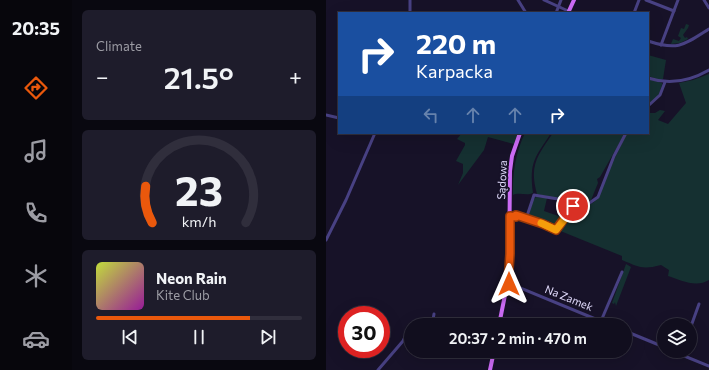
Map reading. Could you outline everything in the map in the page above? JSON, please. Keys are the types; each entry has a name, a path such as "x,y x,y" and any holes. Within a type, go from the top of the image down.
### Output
{"main road":[{"path":"569,12 574,0"},
{"name":"Sądowa","path":"500,318 508,283 510,254 511,163 520,134"},
{"path":"490,370 493,358"}],"street":[{"path":"410,0 410,12"},
{"path":"518,0 525,12"},
{"path":"544,0 567,12"},
{"path":"556,12 561,0"},
{"path":"634,12 639,0"},
{"path":"646,0 674,11"},
{"path":"661,45 678,0"},
{"path":"704,0 709,8"},
{"path":"649,41 661,45 672,46 685,44 709,29"},
{"path":"649,78 658,82 677,82 690,79 709,70"},
{"path":"649,105 660,95 665,82"},
{"path":"326,115 338,118"},
{"path":"326,240 346,200 375,134"},
{"path":"526,219 534,195 570,201 573,203 588,204 598,197 614,156 625,134"},
{"path":"510,216 516,217 516,215 556,230 573,206 573,203"},
{"name":"Na Zamek","path":"602,318 622,272"},
{"name":"Na Zamek","path":"508,283 594,318"},
{"path":"694,318 698,304"},
{"path":"433,318 434,314"},
{"path":"632,334 657,344"},
{"path":"378,370 404,340"},
{"path":"692,358 709,366"}],"green space":[{"path":"686,24 689,25 683,35 688,39 680,43 671,44 673,39 679,41 681,38 678,36 681,28 684,29"},
{"path":"649,55 666,60 663,79 660,80 649,76"},
{"path":"709,74 709,280 699,283 683,281 668,276 669,270 661,265 649,267 637,266 622,260 622,256 558,230 574,202 537,194 534,176 534,168 539,155 552,134 624,134 600,177 597,179 598,183 589,205 594,202 598,197 627,134 649,134 649,112 655,113 660,110 665,111 658,120 668,124 686,103 679,83"},
{"path":"649,79 662,83 658,97 649,104"},
{"path":"461,134 518,134 514,144 488,137 484,150 458,185 463,173 463,164 456,161 465,143 457,139"},
{"path":"525,134 550,134 534,160 532,174 533,193 513,195 515,163 519,147"},
{"path":"536,197 547,198 544,211 564,218 556,229 533,221 529,215 533,200"},
{"path":"626,264 631,267 616,306 615,302 614,304 612,303"}],"slow traffic":[{"path":"541,223 556,230 564,220"}],"route":[{"path":"509,284 510,216 516,217 516,215 556,230 573,206"}]}
